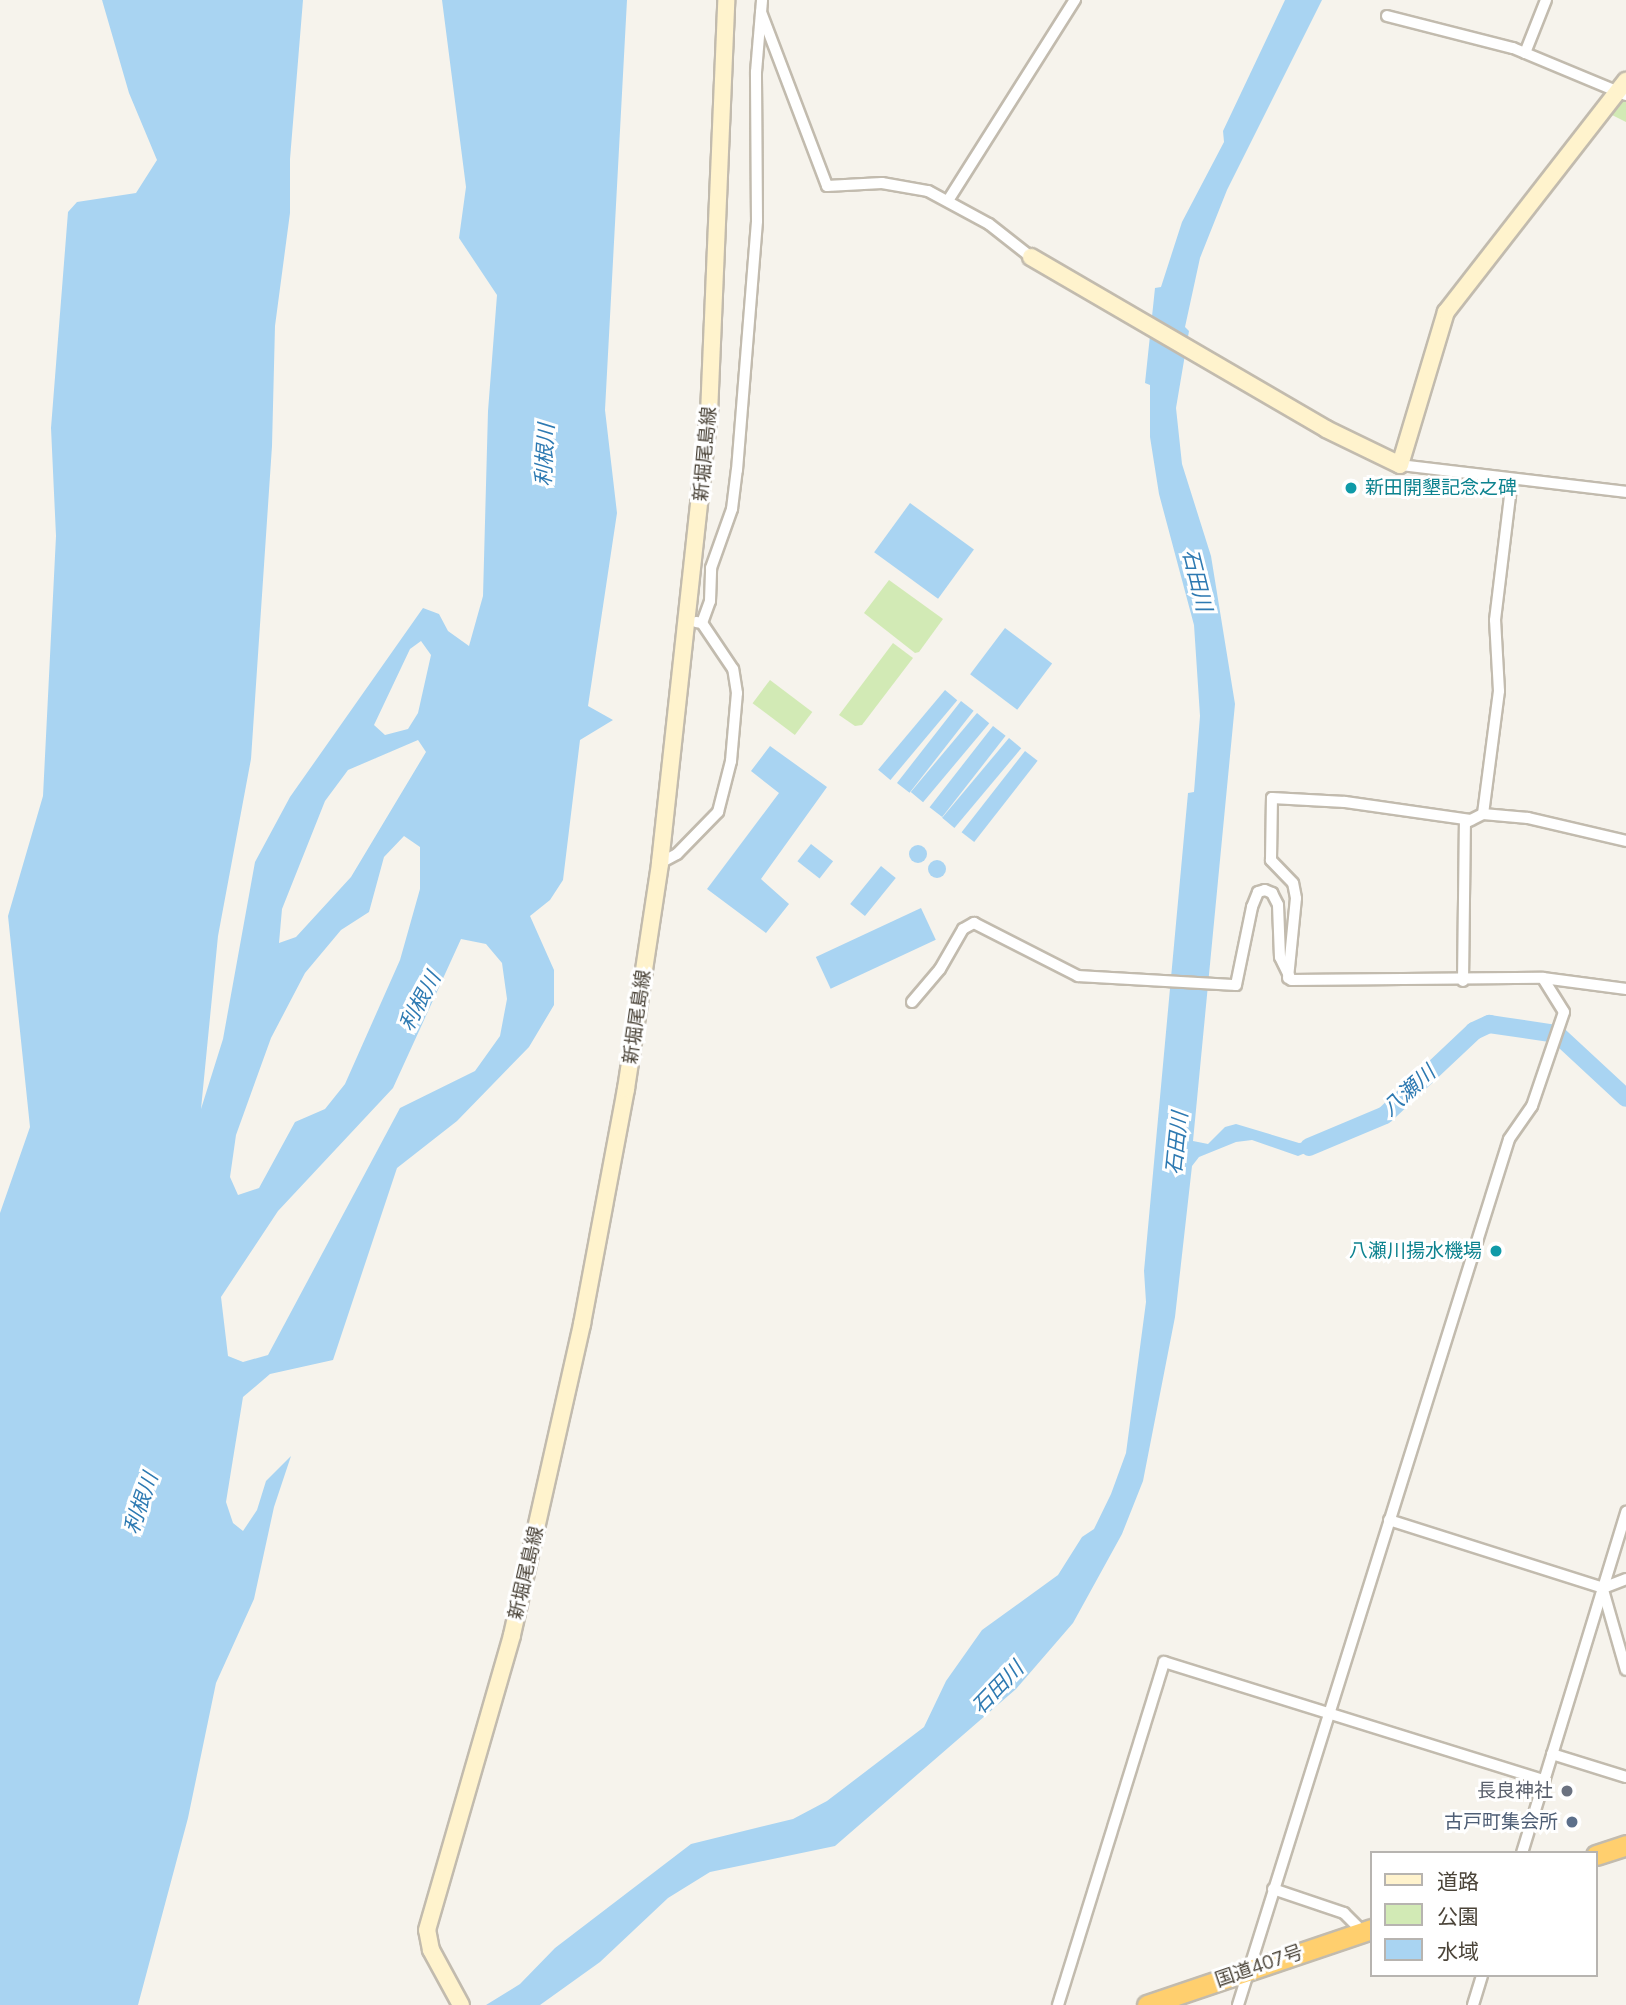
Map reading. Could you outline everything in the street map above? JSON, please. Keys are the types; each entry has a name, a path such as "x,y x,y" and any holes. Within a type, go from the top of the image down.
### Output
{"highway":[{"path":"1598,1854 1626,1845"},
{"name":"国道407号","path":"1147,2005 1249,1968 1368,1930"}],"main road":[{"name":"新堀尾島線","path":"461,2005 428,1944 429,1921 509,1648 582,1324 626,1089 696,622 713,344 726,0"},
{"path":"1031,257 1125,315 1345,440 1400,465 1446,312 1623,89"}],"street":[{"path":"660,863 677,854 718,812 731,761 737,693 733,669 696,622 710,601 711,568 732,509 737,470 757,221 756,72 762,0"},
{"path":"949,199 1075,0"},
{"path":"1525,53 1546,0"},
{"path":"761,12 827,186 908,185 949,199 1031,257"},
{"path":"1387,16 1525,53 1623,89"},
{"path":"1400,465 1626,492"},
{"path":"1483,814 1499,691 1494,620 1512,480"},
{"path":"1287,978 1296,898 1293,883 1271,860 1272,798 1345,802 1471,820"},
{"path":"1463,981 1465,823 1483,814 1566,824 1626,841"},
{"path":"912,1002 940,969 963,929 974,923 1078,976 1159,979 1223,986 1238,983 1252,907 1258,892 1265,890 1272,893 1278,905 1280,957 1287,978 1297,982 1544,978 1626,989"},
{"path":"1238,2005 1509,1139 1532,1106 1561,1020 1562,1003 1544,978"},
{"path":"1523,1851 1626,1512"},
{"path":"1389,1520 1603,1588 1626,1579"},
{"path":"1603,1588 1626,1669"},
{"path":"1058,2005 1164,1662 1544,1780"},
{"path":"1552,1754 1626,1777"},
{"path":"1273,1889 1344,1913 1368,1930"},
{"path":"1473,2005 1481,1977"}],"green space":[{"path":"1619,96 1626,99 1626,122 1606,112"},
{"path":"889,580 943,619 919,652 915,653 864,613"},
{"path":"893,643 913,658 862,725 855,726 839,715"},
{"path":"770,680 812,712 795,735 753,703"}],"water":[{"name":"利根川","path":"102,0 303,0 290,159 290,213 275,326 272,446 251,759 218,936 201,1109 223,1039 255,862 290,797 423,608 439,614 448,631 469,646 483,596 488,411 497,295 459,238 466,187 442,0 627,0 605,410 617,513 588,706 613,720 580,740 563,880 550,900 530,916 554,970 554,1005 529,1047 457,1121 397,1168 333,1360 270,1374 243,1397 226,1502 233,1523 243,1531 257,1510 266,1481 291,1456 274,1507 254,1599 216,1683 188,1818 138,2005 0,2005 0,1213 30,1127 8,916 43,796 56,536 51,428 68,212 77,202 136,193 157,160 129,93","holes":["421,641 431,655 418,713 408,729 385,735 374,725 410,649","418,740 426,752 351,877 296,937 279,943 282,909 325,801 348,770","404,836 420,847 420,889 400,960 345,1084 325,1109 295,1122 259,1188 238,1195 230,1177 236,1135 271,1038 305,973 341,930 369,912 384,857","461,939 486,944 502,963 507,999 500,1036 475,1071 400,1108 268,1355 243,1362 228,1356 221,1297 278,1211 393,1088"]},
{"name":"石田川","path":"1285,0 1322,0 1227,190 1200,258 1185,327 1189,331 1176,408 1182,464 1211,556 1235,704 1193,1141 1208,1144 1225,1127 1236,1124 1299,1143 1339,1139 1298,1156 1252,1140 1236,1142 1199,1157 1192,1166 1175,1317 1143,1481 1122,1534 1073,1623 1016,1689 835,1846 710,1872 668,1898 600,1962 540,2005 486,2005 520,1984 555,1948 691,1844 793,1819 827,1801 924,1727 946,1681 982,1630 1058,1575 1082,1537 1094,1529 1111,1494 1126,1453 1146,1302 1144,1271 1188,793 1194,792 1200,716 1194,625 1159,494 1150,437 1150,385 1145,383 1155,288 1161,287 1182,222 1224,142 1223,131"},
{"path":"910,503 974,549 938,599 874,552"},
{"path":"1005,628 1052,664 1017,710 970,674"},
{"path":"945,690 957,700 890,780 878,770"},
{"path":"961,701 974,711 910,793 897,783"},
{"path":"977,713 989,723 923,802 911,792"},
{"path":"993,726 1006,736 942,817 930,807"},
{"path":"1009,738 1021,748 954,828 942,818"},
{"path":"770,746 827,787 761,879 789,904 766,933 707,889 779,793 751,771"},
{"path":"1025,751 1038,761 974,842 962,832"},
{"path":"811,844 833,861 820,879 797,861"},
{"path":"918,845 924,848 927,854 924,860 918,863 912,860 909,854 912,848"},
{"path":"937,860 943,863 946,869 943,875 937,878 931,875 928,869 931,863"},
{"path":"881,866 896,878 865,916 850,904"},
{"path":"921,908 936,940 831,989 816,957"}],"waterway":[{"name":"八瀬川","path":"1309,1147 1385,1115 1474,1031 1489,1024 1557,1034 1626,1098"}],"place":[{"name":"新田開墾記念之碑","path":"1351,488"},
{"name":"八瀬川揚水機場","path":"1496,1251"},
{"name":"長良神社","path":"1567,1791"},
{"name":"古戸町集会所","path":"1572,1822"}]}
